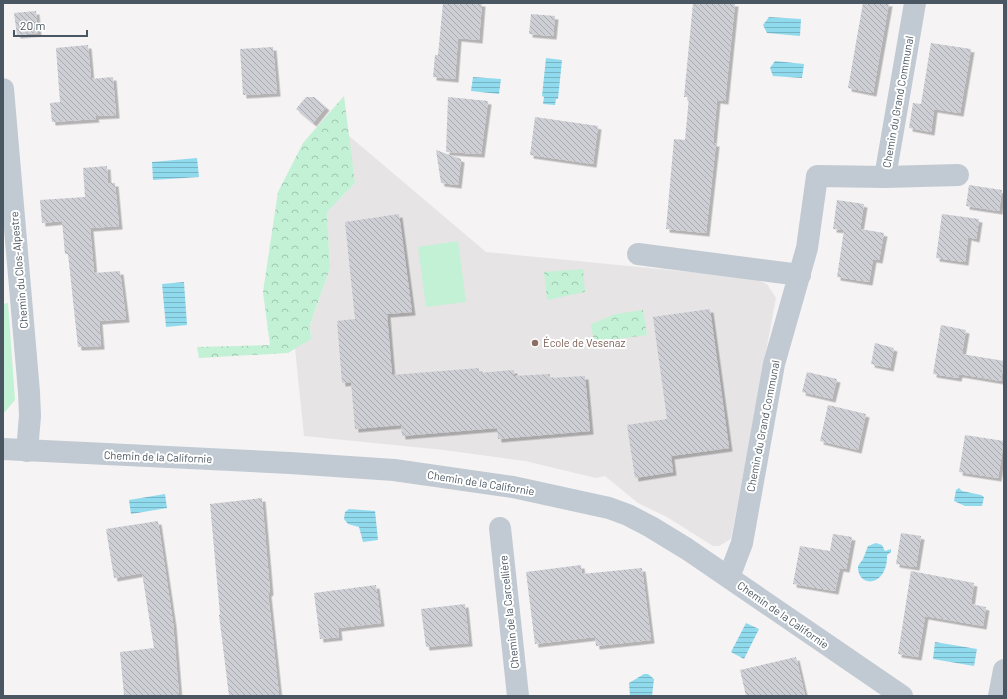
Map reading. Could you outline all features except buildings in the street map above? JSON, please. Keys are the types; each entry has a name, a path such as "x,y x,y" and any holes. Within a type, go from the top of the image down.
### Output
{"street":[{"name":"Chemin du Grand Communal","path":"728,577 742,542 774,364 807,248 817,176 884,176 915,3"},
{"name":"Chemin du Clos-Alpestre","path":"3,89 29,392 30,416 27,451"},
{"path":"884,176 958,175"},
{"path":"638,254 800,275"},
{"name":"Chemin de la Californie","path":"3,450 283,462 387,470 523,489 609,508 628,515 657,530 902,696"},
{"name":"Chemin de la Carcellière","path":"500,528 518,696"},
{"path":"999,696 1004,670"}],"shaded area":[{"name":"École de Vesenaz","path":"348,135 486,252 752,278 767,284 776,298 731,539 719,546 713,546 667,517 638,503 605,476 596,478 525,461 444,450 304,436 295,348 311,339 310,326 330,268 327,212 355,183"}],"green space":[{"path":"344,96 355,183 327,212 330,268 310,325 311,339 288,353 199,358 197,347 270,345 263,292 278,192 303,143"},
{"path":"458,241 466,302 426,307 418,247"},
{"path":"583,269 585,292 547,300 544,272"},
{"path":"8,303 15,400 3,414 3,304"},
{"path":"643,310 647,335 594,342 591,324 616,314"}],"water":[{"path":"769,17 801,19 800,36 767,33 763,25"},
{"path":"546,58 562,60 558,99 556,99 555,105 543,104 544,97 542,96"},
{"path":"775,61 804,64 802,78 773,76 770,68"},
{"path":"473,77 501,79 499,94 471,91"},
{"path":"197,158 199,177 153,180 152,162"},
{"path":"184,282 187,325 166,327 162,284"},
{"path":"959,488 962,491 984,497 982,506 965,506 954,501 956,490"},
{"path":"165,494 167,508 131,514 129,500"},
{"path":"349,509 375,511 378,540 363,542 359,527 348,524 344,519 345,512"},
{"path":"876,543 882,545 885,551 891,549 891,552 887,555 886,566 883,573 878,579 867,581 862,578 859,573 858,566 863,559 868,546"},
{"path":"746,623 759,629 744,659 731,652"},
{"path":"935,642 977,649 974,666 933,659"},
{"path":"644,674 648,674 654,679 652,696 630,696 629,683"}],"place":[{"name":"École de Vesenaz","path":"535,343"}]}
